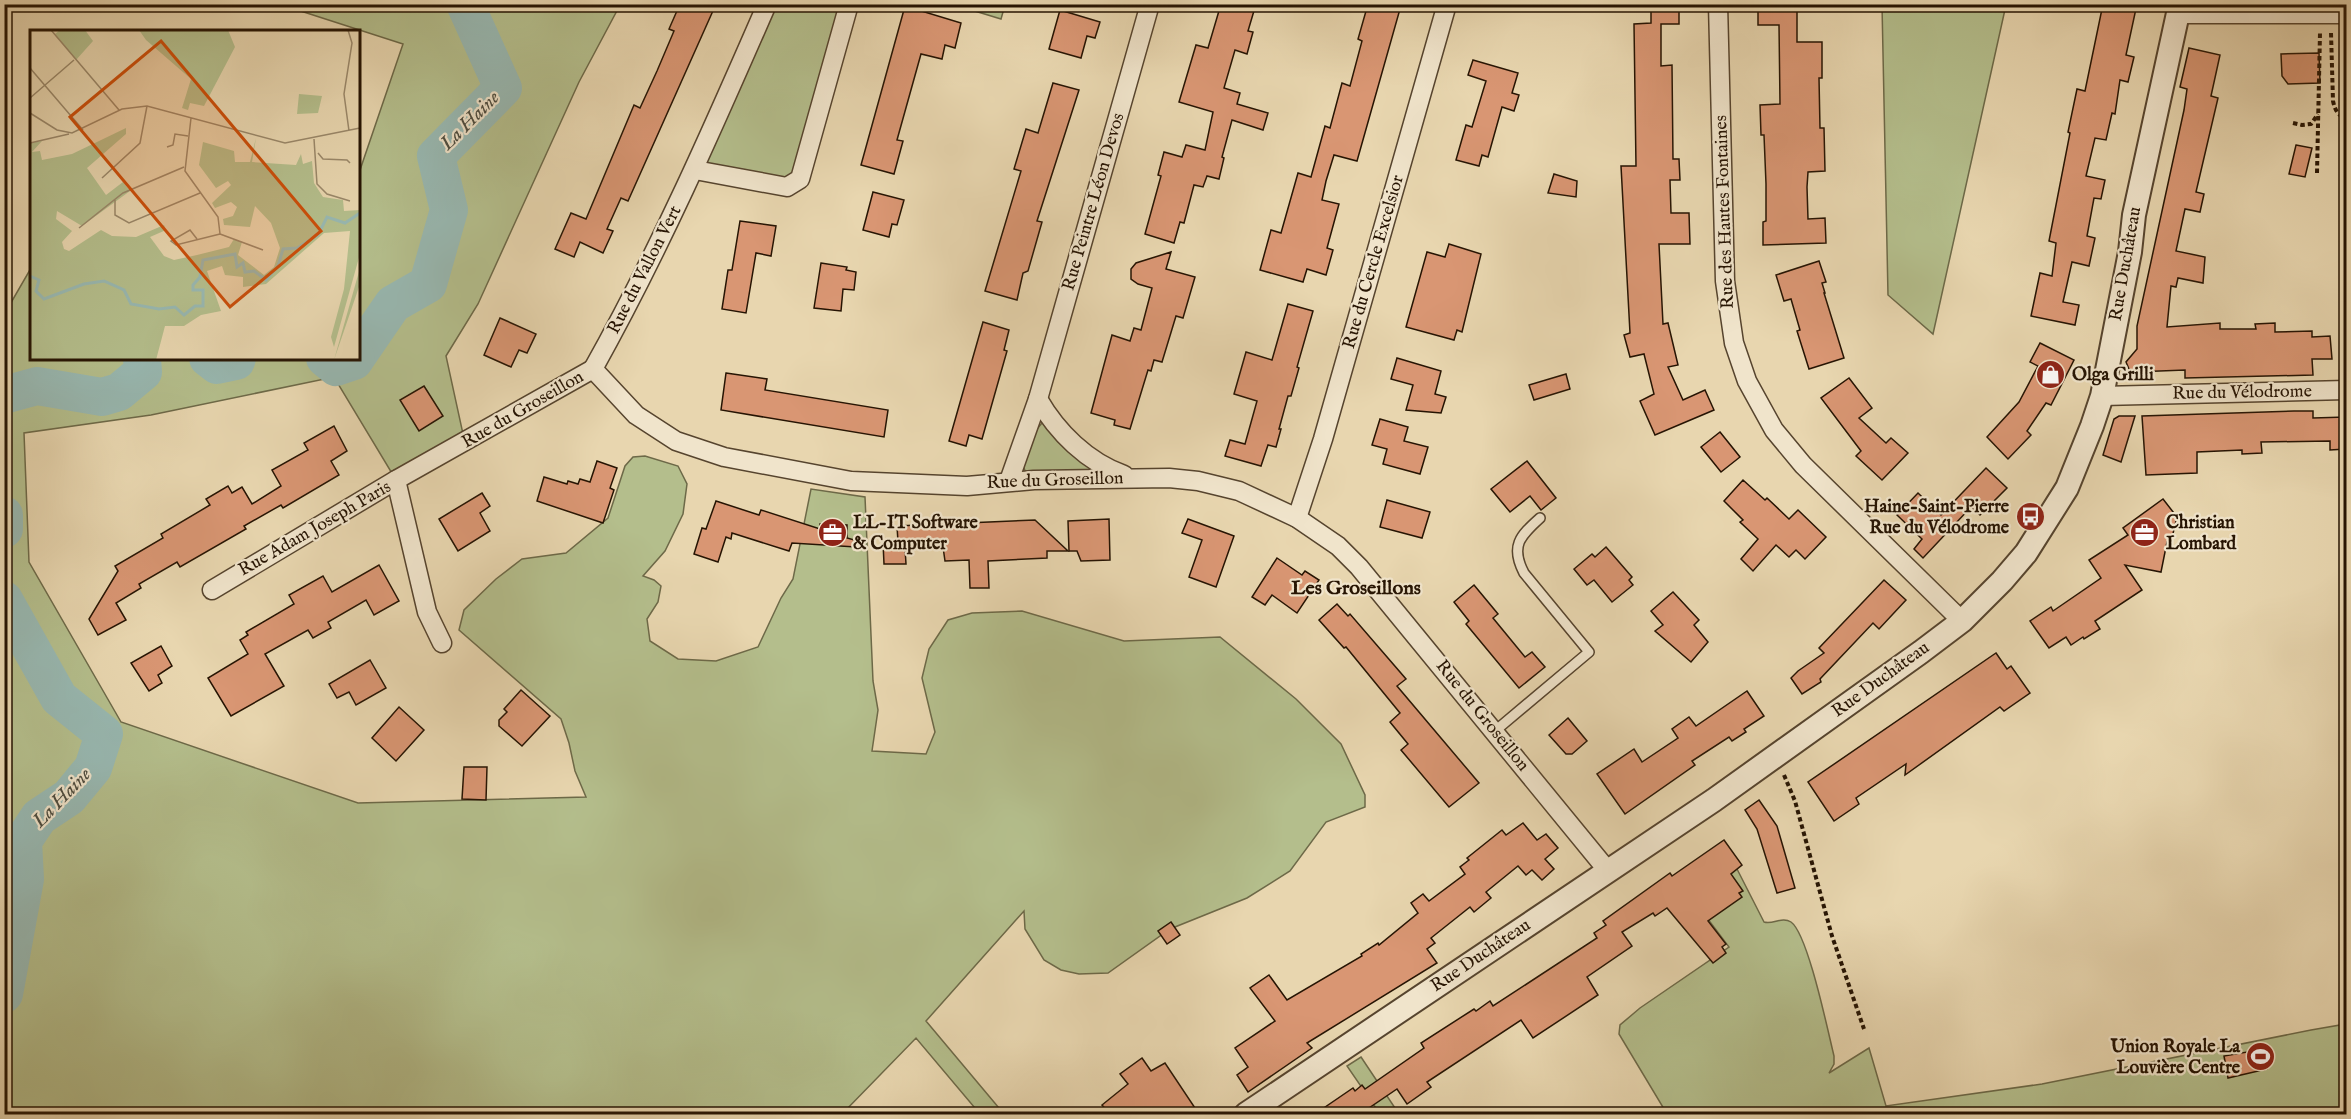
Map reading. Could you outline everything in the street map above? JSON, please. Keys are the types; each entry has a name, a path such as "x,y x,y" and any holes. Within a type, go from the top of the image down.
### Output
{"street":[{"name":"Rue du Vallon Vert","path":"593,369 632,300 695,170 767,4"},
{"path":"695,170 787,187 800,179 849,4"},
{"name":"Rue Peintre Léon Devos","path":"1009,480 1038,399 1150,4"},
{"name":"Rue du Cercle Excelsior","path":"1297,518 1323,439 1447,4"},
{"name":"Rue des Hautes Fontaines","path":"1718,4 1725,280 1734,343 1747,381 1774,430 1803,465 1962,621"},
{"path":"2179,10 2331,15"},
{"name":"Rue Duchâteau","path":"1246,1114 1772,758 1962,621 2026,553 2067,488 2102,396 2130,252 2134,214 2179,10"},
{"name":"Rue du Groseillon","path":"396,480 593,369 636,415 675,441 724,457 852,481 967,486 1009,480 1131,478 1179,479 1226,487 1262,500 1297,518 1324,535 1359,567 1608,871"},
{"name":"Rue du Vélodrome","path":"2102,396 2346,390"},
{"path":"1038,399 1056,427 1097,464 1131,478"},
{"name":"Rue Adam Joseph Paris","path":"212,590 396,480 427,612 442,643"}],"lane":[{"path":"1495,731 1589,652 1520,566 1518,543 1523,533 1540,518"}],"path":[{"path":"2317,173 2320,35 2331,15"},
{"path":"2331,15 2333,101 2335,110 2340,116 2346,118"},
{"path":"2293,123 2311,124 2319,114"},
{"path":"1772,758 1791,789 1832,936 1864,1029"}],"green space":[{"path":"282,5 620,5 579,82 478,304 446,356 465,443 396,480 334,377 151,415 24,433 29,562 121,722 358,803 586,797 575,771 561,719 459,630 464,610 496,579 522,559 566,553 608,518 625,466 633,457 645,456 678,466 687,484 683,514 665,551 643,576 654,580 661,586 658,602 647,619 650,641 678,659 716,661 758,647 781,598 793,579 811,489 865,497 873,681 878,710 872,751 926,754 935,732 922,678 929,649 948,620 972,613 1022,611 1124,641 1220,637 1296,699 1341,744 1365,795 1365,807 1326,822 1290,871 1247,898 1170,929 1108,973 1079,974 1061,970 1044,960 1025,929 1024,911 926,1021 1004,1114 980,1114 916,1038 842,1114 5,1114 5,313 30,270 30,360 360,360 360,170 403,44"},
{"path":"767,5 849,5 800,179 695,170"},
{"path":"955,5 1005,5 1001,19"},
{"path":"1882,5 2006,5 1933,334 1888,295"},
{"path":"1042,423 1048,424 1093,466 1091,473 1027,475 1023,466 1037,429"},
{"path":"1736,867 1764,922 1788,920 1797,930 1804,945 1817,984 1834,1056 1834,1064 1829,1073 1869,1048 1886,1106 2042,1084 2346,1024 2346,1114 1667,1114 1619,1034 1620,1025 1640,1008 1729,947 1689,894"},
{"path":"1361,1057 1399,1114 1380,1114 1347,1066"}],"building":[{"path":"680,4 716,4 628,201 621,198 607,229 613,231 603,253 580,242 574,257 555,249 571,213 586,219 634,105 640,108 657,71 674,31 669,29"},
{"path":"1221,4 1256,4 1248,31 1253,32 1247,54 1235,50 1224,88 1240,93 1237,104 1268,113 1263,130 1232,120 1222,157 1224,158 1219,179 1207,176 1203,187 1194,185 1184,223 1180,222 1174,243 1145,234 1161,176 1158,175 1164,152 1182,157 1186,145 1205,150 1213,112 1179,102 1196,45 1208,48"},
{"path":"1368,4 1385,4 1400,9 1357,161 1334,155 1326,181 1322,200 1339,204 1327,248 1333,250 1326,275 1307,269 1303,282 1260,270 1271,230 1281,233 1298,173 1311,177 1325,126 1330,128 1342,83 1350,86 1362,41 1358,39"},
{"path":"1651,4 1679,4 1679,24 1661,24 1661,66 1672,65 1673,159 1679,159 1680,180 1670,180 1671,213 1689,213 1690,244 1659,244 1663,324 1668,323 1678,365 1668,367 1683,400 1705,390 1714,410 1655,435 1640,401 1654,394 1644,354 1630,357 1624,335 1630,333 1621,166 1636,166 1634,24 1651,23"},
{"path":"1758,4 1797,4 1797,42 1822,42 1822,78 1819,78 1820,128 1824,128 1825,171 1808,172 1807,187 1808,219 1825,218 1826,243 1763,245 1763,222 1766,221 1766,184 1760,105 1780,104 1779,25 1758,25"},
{"path":"2103,4 2137,4 2126,55 2134,57 2128,82 2120,80 2115,114 2112,113 2106,140 2095,138 2086,176 2105,180 2101,199 2094,198 2087,236 2095,238 2089,266 2072,262 2063,302 2079,305 2075,325 2031,316 2040,273 2052,276 2056,243 2049,241 2070,133 2068,132 2077,89 2085,91"},
{"path":"905,6 961,23 955,48 945,45 942,59 921,54 897,140 903,141 894,174 861,165"},
{"path":"1060,10 1100,22 1095,38 1087,36 1081,58 1049,49"},
{"path":"2189,48 2220,55 2211,96 2218,98 2196,192 2204,194 2200,212 2185,209 2176,251 2205,257 2203,283 2178,278 2176,287 2171,286 2167,327 2220,323 2220,329 2256,329 2255,324 2275,323 2275,332 2312,331 2312,337 2330,336 2332,359 2312,359 2313,375 2185,378 2185,370 2134,372 2129,369 2126,362 2137,349 2137,326 2184,110 2187,89 2180,87"},
{"path":"2319,53 2320,83 2288,84 2282,76 2281,54"},
{"path":"1473,60 1518,73 1512,93 1519,95 1514,111 1502,107 1488,157 1482,155 1479,166 1456,160 1466,125 1472,127 1486,81 1468,75"},
{"path":"1053,83 1079,90 1037,221 1042,222 1028,271 1023,273 1017,300 985,291 1021,171 1014,169 1026,129 1038,133"},
{"path":"2296,145 2312,148 2305,177 2289,174"},
{"path":"1554,174 1577,181 1576,197 1548,193"},
{"path":"873,192 904,200 897,225 892,224 889,237 863,230"},
{"path":"740,221 776,226 771,256 756,253 746,313 722,309 728,270 732,270"},
{"path":"1449,244 1481,254 1462,332 1457,330 1454,340 1406,327 1427,252 1445,257"},
{"path":"1171,252 1166,269 1195,277 1183,318 1176,316 1162,362 1154,360 1151,371 1148,370 1130,429 1114,425 1115,420 1091,413 1112,335 1130,341 1134,328 1141,330 1152,288 1138,284 1131,279 1131,269 1136,263"},
{"path":"1819,261 1826,282 1822,283 1824,293 1844,358 1809,369 1797,331 1800,330 1791,299 1784,301 1776,275"},
{"path":"821,263 847,267 846,270 856,272 854,290 843,289 841,311 814,308"},
{"path":"1288,304 1313,311 1291,396 1288,396 1279,429 1281,429 1276,447 1268,445 1261,466 1225,456 1230,440 1245,444 1257,401 1234,394 1246,352 1272,360"},
{"path":"500,318 536,334 527,353 519,350 511,367 484,355"},
{"path":"983,322 1009,330 1004,350 1007,351 982,439 969,435 966,446 949,441"},
{"path":"2040,343 2074,360 2051,405 2046,403 2027,431 2031,435 2008,459 1987,437 2019,402 2038,366 2030,362"},
{"path":"1397,358 1441,371 1435,394 1446,397 1441,413 1406,410 1413,385 1391,379"},
{"path":"726,373 767,379 765,390 888,410 884,437 721,410"},
{"path":"1566,374 1570,389 1534,400 1529,385"},
{"path":"1849,378 1872,408 1859,418 1886,443 1891,438 1908,453 1882,480 1856,456 1861,451 1821,398"},
{"path":"424,386 443,416 419,431 400,400"},
{"path":"2313,411 2313,418 2346,417 2346,449 2330,450 2330,441 2261,442 2262,453 2242,454 2242,450 2197,452 2197,473 2146,475 2142,416"},
{"path":"2119,416 2135,416 2121,462 2103,455 2114,419"},
{"path":"1380,419 1408,427 1404,441 1428,447 1420,474 1383,464 1387,449 1372,445"},
{"path":"334,426 347,451 331,461 339,475 283,508 281,505 244,526 246,529 180,567 177,562 139,584 141,588 116,603 126,620 98,635 89,619 118,571 115,566 163,538 161,534 210,505 206,499 228,486 232,493 242,487 252,504 281,486 272,470 308,450 304,443"},
{"path":"1720,432 1740,457 1721,472 1701,447"},
{"path":"597,461 617,468 610,488 614,490 603,523 537,501 544,477 567,484 568,481 578,484 580,479 590,482"},
{"path":"1527,461 1556,498 1541,510 1530,496 1510,512 1491,489"},
{"path":"1986,468 2007,488 1980,515 1971,507 1923,558 1914,549 1922,539 1897,515 1918,493 1941,515"},
{"path":"1743,480 1789,519 1798,510 1826,537 1805,559 1796,550 1789,557 1776,545 1753,571 1741,559 1758,539 1740,522 1743,520 1724,501"},
{"path":"482,493 490,506 480,513 490,531 458,551 439,519"},
{"path":"2163,499 2177,517 2171,542 2167,542 2161,572 2125,565 2142,590 2095,621 2100,629 2084,639 2083,637 2071,645 2066,637 2049,648 2030,621 2051,607 2053,611 2101,578 2089,560 2128,535 2123,528"},
{"path":"1387,500 1430,512 1422,538 1380,527"},
{"path":"716,501 759,515 761,510 820,529 820,524 847,525 847,538 858,541 856,547 792,543 789,551 732,533 731,539 726,537 718,562 694,554 702,528 706,529"},
{"path":"1109,519 1110,560 1081,561 1077,551 1069,551 1068,521"},
{"path":"1188,519 1234,536 1216,587 1189,577 1202,540 1182,533"},
{"path":"1035,520 1068,551 1047,551 1047,558 988,561 989,588 970,588 969,560 945,561 943,547 905,548 906,564 884,564 883,542 898,542 897,526"},
{"path":"1606,547 1632,577 1629,580 1633,585 1612,602 1594,580 1587,585 1574,569 1592,554 1595,557"},
{"path":"1277,558 1302,575 1305,571 1319,580 1297,613 1272,595 1265,605 1252,597"},
{"path":"379,565 399,601 374,615 366,600 328,622 331,628 313,638 308,630 265,654 284,686 231,716 208,678 248,654 240,640 248,635 246,632 294,604 289,595 323,576 332,592"},
{"path":"1884,580 1906,600 1879,629 1873,623 1820,679 1821,682 1802,694 1791,678 1824,653 1819,648"},
{"path":"1474,585 1498,614 1493,618 1525,657 1532,652 1545,667 1519,688 1466,624 1469,621 1454,602"},
{"path":"1673,592 1699,620 1694,625 1708,642 1691,662 1655,631 1663,625 1651,611"},
{"path":"1337,604 1348,616 1350,614 1406,679 1397,686 1479,783 1449,807 1401,750 1408,744 1390,722 1400,713 1346,647 1344,648 1319,620"},
{"path":"161,646 172,666 158,675 162,683 149,691 131,663"},
{"path":"1996,653 2007,669 2011,666 2030,693 2004,711 2000,707 1905,775 1906,764 1856,798 1859,804 1834,821 1808,782"},
{"path":"370,660 386,688 356,705 349,692 337,698 329,684"},
{"path":"521,690 550,716 522,746 499,726 499,720 507,712 504,709"},
{"path":"1747,691 1764,716 1744,729 1746,732 1732,741 1729,737 1692,761 1695,765 1625,814 1597,774 1634,749 1642,762 1678,738 1672,729 1689,717 1696,726"},
{"path":"399,707 424,730 396,761 372,738"},
{"path":"1568,718 1587,741 1572,754 1566,754 1549,735"},
{"path":"464,767 487,767 486,800 462,799"},
{"path":"1759,800 1777,826 1795,888 1777,893 1757,829 1745,810"},
{"path":"1523,823 1537,840 1546,834 1558,848 1545,859 1554,869 1542,880 1532,870 1526,875 1518,866 1486,892 1491,898 1474,912 1470,907 1431,938 1435,943 1427,949 1437,963 1307,1043 1312,1048 1248,1092 1237,1075 1248,1067 1235,1048 1275,1021 1250,988 1269,975 1287,1000 1362,956 1361,954 1378,943 1379,945 1418,913 1411,903 1423,894 1429,901 1465,874 1460,867 1469,860 1467,858 1502,830 1506,835"},
{"path":"1724,840 1742,865 1731,874 1743,891 1739,893 1742,897 1708,921 1726,944 1722,947 1726,953 1713,963 1667,908 1655,916 1653,913 1622,932 1632,946 1587,977 1598,995 1533,1038 1521,1020 1427,1082 1431,1087 1407,1104 1397,1089 1360,1114 1315,1114 1353,1088 1355,1091 1362,1085 1365,1089 1424,1048 1421,1043 1474,1009 1476,1011 1490,1001 1493,1006 1597,938 1594,933 1606,925 1603,921 1670,873 1672,876"},
{"path":"1171,922 1180,935 1167,944 1158,931"},
{"path":"2264,1049 2267,1069 2228,1078 2224,1056"},
{"path":"1142,1058 1151,1071 1165,1063 1199,1114 1110,1114 1102,1105 1128,1084 1120,1074"}],"waterway":[{"name":"La Haine","path":"360,352 393,304 428,284 449,210 436,156 503,88 465,4"},
{"name":"La Haine","path":"4,395 37,386 102,397 119,392 143,372 142,360"},
{"name":"La Haine","path":"211,360 217,365 236,360"},
{"name":"La Haine","path":"327,360 336,367 355,360"},
{"name":"La Haine","path":"4,515 4,529"},
{"name":"La Haine","path":"4,600 59,698 104,734 93,768 69,797 39,817 23,841 25,879 4,994"}],"place":[{"name":"Olga Grilli","path":"2051,375"},
{"name":"Haine-Saint-Pierre Rue du Vélodrome","path":"2030,517"},
{"name":"LL-IT Software & Computer","path":"832,533"},
{"name":"Christian Lombard","path":"2145,533"},
{"name":"Union Royale La Louvière Centre","path":"2261,1057"}],"district":[{"name":"Les Groseillons","path":"1356,588"}]}
